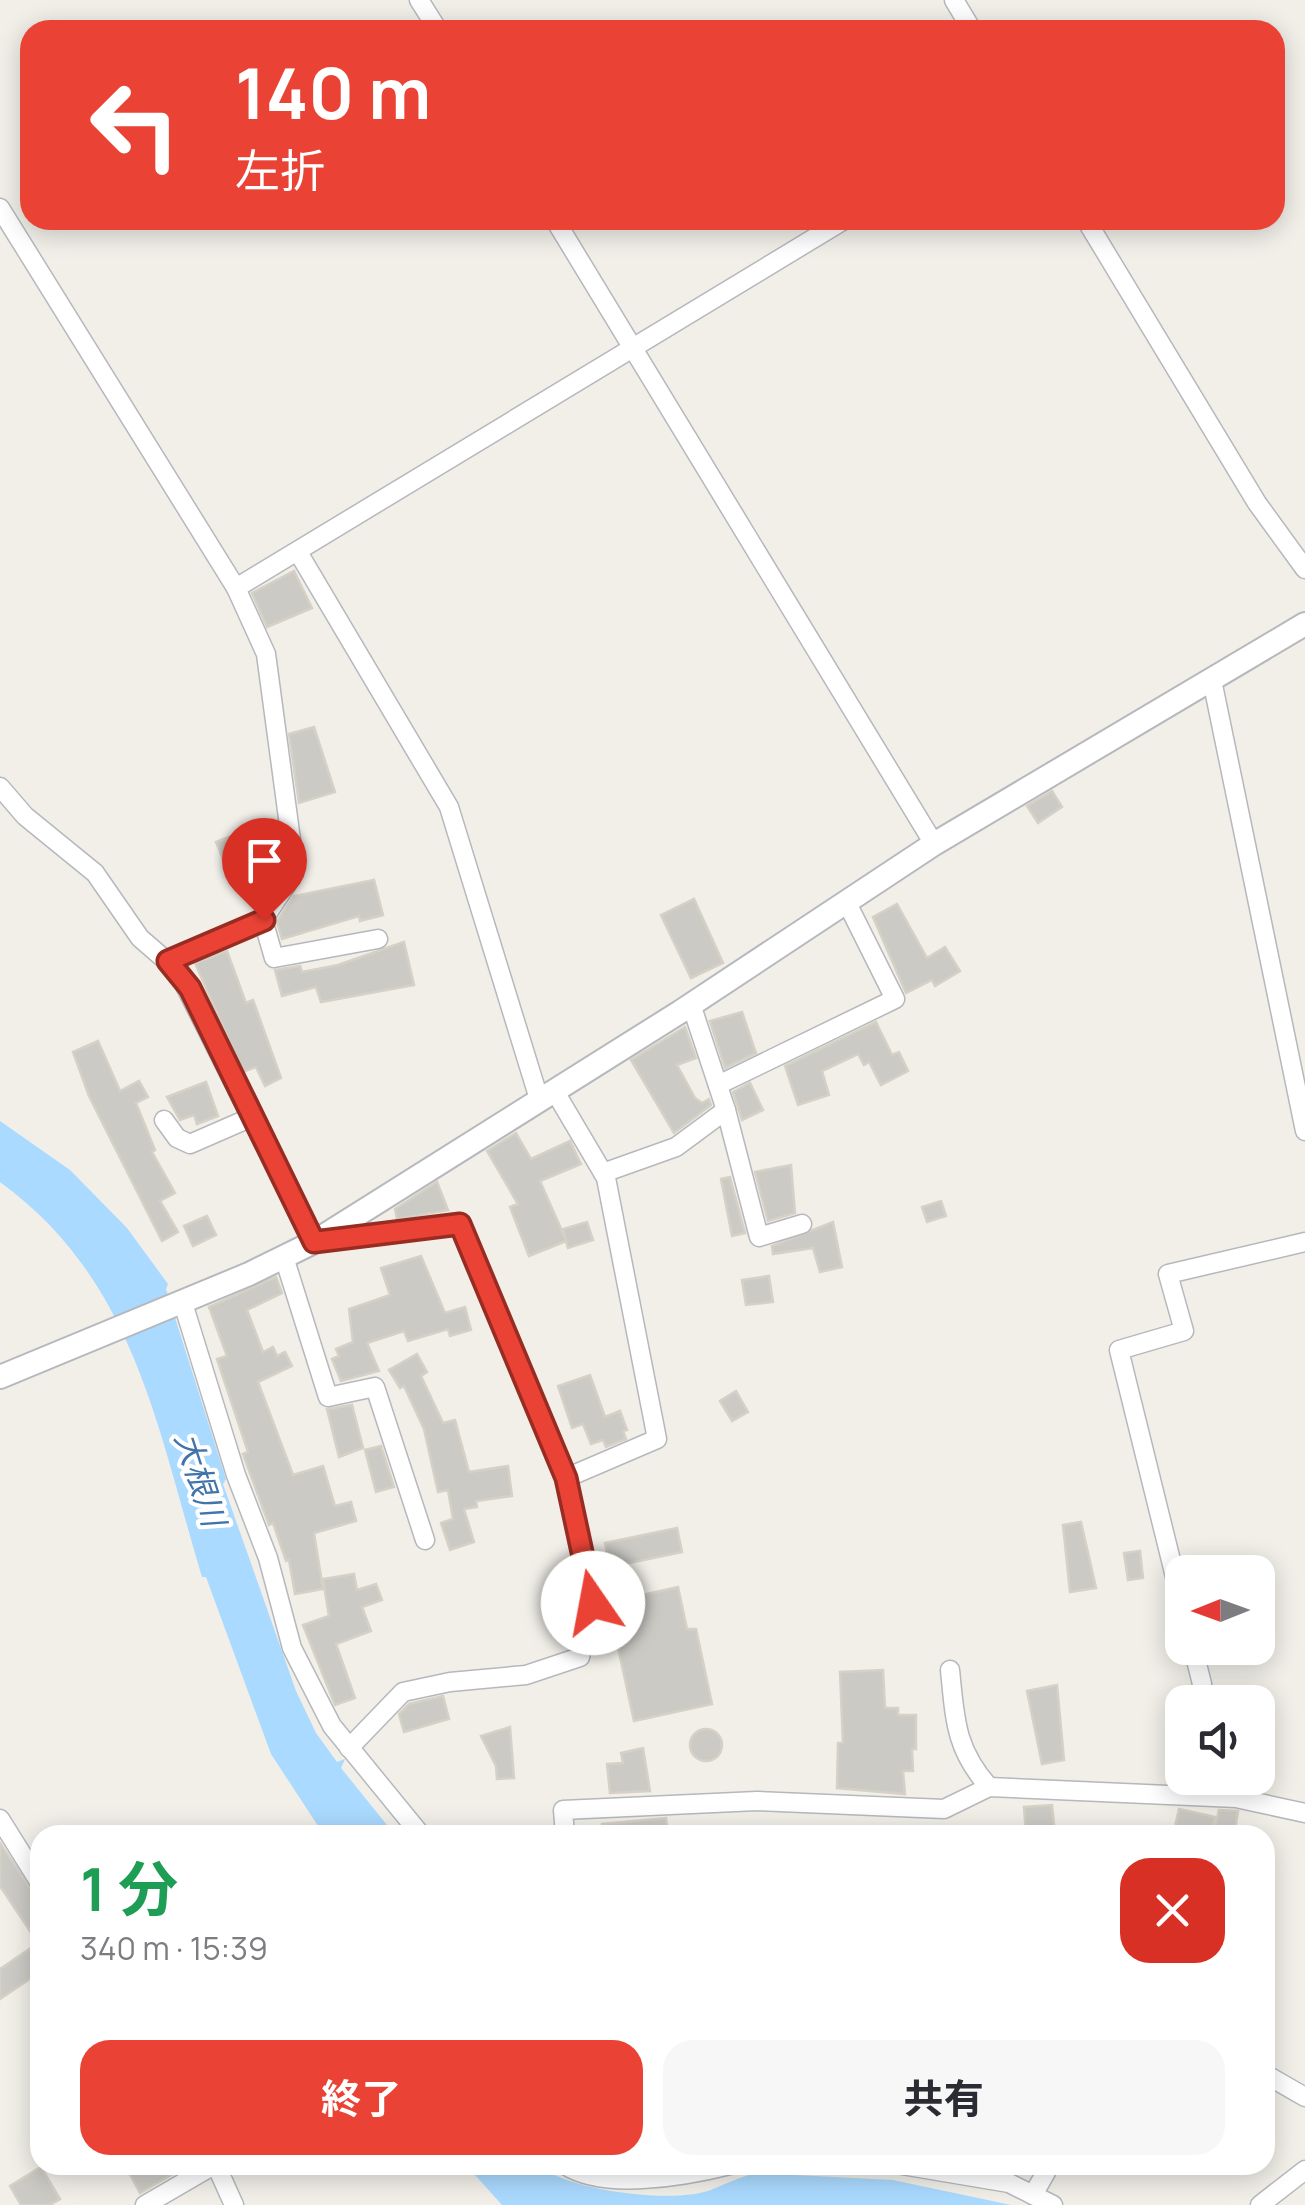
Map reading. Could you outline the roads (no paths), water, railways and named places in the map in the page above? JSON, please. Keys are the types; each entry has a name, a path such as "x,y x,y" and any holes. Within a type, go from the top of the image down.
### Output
{"street":[{"path":"0,208 236,588 266,654 291,840 287,884 264,920 168,961"},
{"path":"561,230 934,844"},
{"path":"236,588 828,230"},
{"path":"1092,230 1257,503 1305,569"},
{"path":"298,552 449,807 547,1095 603,1173 657,1439 566,1478"},
{"path":"0,1377 314,1242 691,1004 934,844 1305,624"},
{"path":"1212,680 1305,1130"},
{"path":"0,787 25,816 95,873 132,928 190,988 314,1242"},
{"path":"718,1085 895,1000 846,901"},
{"path":"264,920 274,958 378,940"},
{"path":"691,1004 726,1110 760,1237 802,1224"},
{"path":"603,1173 676,1146 726,1110"},
{"path":"164,1120 177,1138 190,1144 252,1117"},
{"path":"314,1242 460,1224 566,1478 593,1603 580,1656 526,1675 450,1682 403,1692 349,1748"},
{"path":"1170,1555 1119,1350 1184,1331 1168,1274 1305,1242"},
{"path":"284,1257 328,1397 375,1387 425,1540"},
{"path":"182,1300 236,1475 268,1558 292,1648 332,1726 413,1825"},
{"path":"950,1670 956,1726 967,1762 989,1787"},
{"path":"564,1825 563,1810 756,1801 944,1809 989,1787 1049,1793 1165,1786"},
{"path":"1223,1795 1305,1813"},
{"path":"0,1819 30,1867"},
{"path":"1275,2080 1305,2098"},
{"path":"1260,2205 1305,2170"},
{"path":"145,2205 198,2175"},
{"path":"220,2175 234,2205"},
{"path":"598,2175 638,2180 669,2175"},
{"path":"961,2175 1008,2183 1052,2205"},
{"path":"1033,2196 1045,2175"}],"water":[{"name":"大根川","path":"0,1121 70,1170 127,1228 168,1284 166,1289 226,1479 223,1484 296,1691 316,1733 337,1762 345,1759 341,1768 387,1825 317,1825 271,1754 206,1577 202,1577 135,1360 82,1264 46,1221 0,1182"},
{"path":"475,2175 556,2175 623,2193 675,2196 697,2194 749,2175 893,2180 1011,2205 502,2205"}]}
